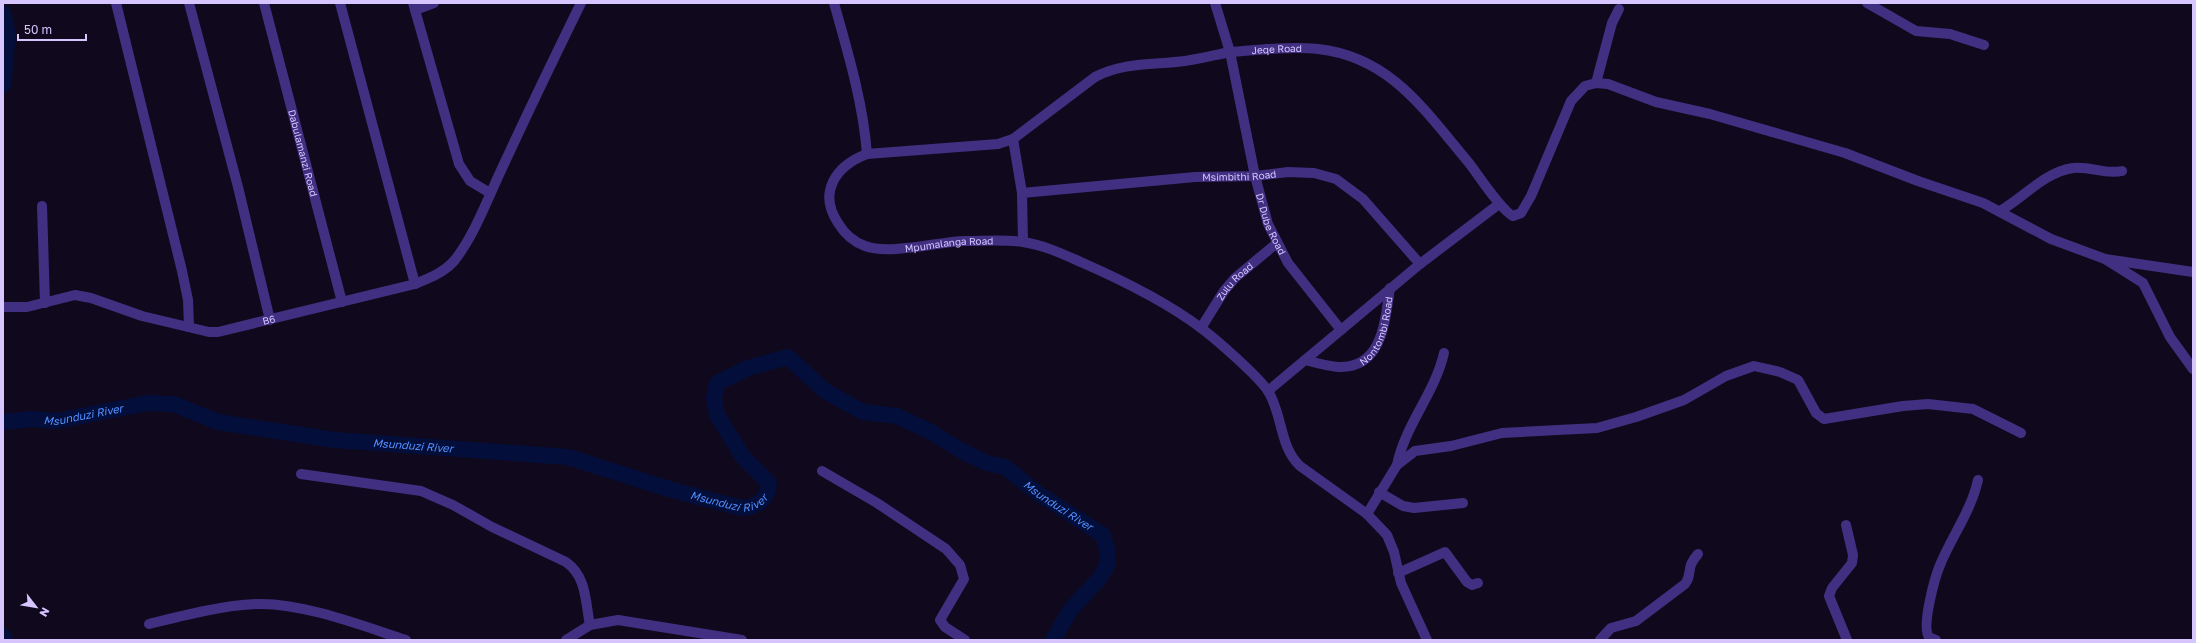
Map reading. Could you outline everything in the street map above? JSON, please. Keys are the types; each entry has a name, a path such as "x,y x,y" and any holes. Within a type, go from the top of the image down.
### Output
{"street":[{"path":"116,3 182,271 188,300 189,328"},
{"path":"189,3 238,187 270,320"},
{"name":"Dabulamanzi Road","path":"264,3 342,302"},
{"path":"340,3 415,284"},
{"path":"434,3 414,6 459,164 470,181 490,193"},
{"name":"B6","path":"3,307 27,307 75,295 142,316 189,328 218,332 415,284 443,271 453,262 468,239 529,108 582,3"},
{"path":"834,3 858,91 864,123 866,154 985,146 1013,139 1022,193 1023,242"},
{"name":"Dr Dube Road","path":"1215,3 1230,52 1255,176 1268,224 1288,263 1341,330"},
{"path":"1867,3 1916,31 1950,34 1984,45"},
{"path":"1596,83 1612,23 1619,9"},
{"name":"Jeqe Road","path":"1013,139 1095,77 1125,66 1185,61 1230,52 1318,49 1352,56 1374,66 1394,80 1421,107 1484,181 1499,204"},
{"path":"1499,204 1513,216 1521,213 1531,196 1568,106 1582,88 1596,83 1608,84 1656,102 1710,114 1845,153 1918,181 1983,203 2051,239 2105,259 2193,272"},
{"name":"Mpumalanga Road","path":"866,154 842,170 834,180 828,198 833,217 841,229 865,246 896,248 952,242 1023,242 1056,251 1116,277 1145,292 1201,328 1268,391"},
{"path":"2000,211 2018,200 2046,178 2062,171 2081,168 2106,173 2122,171"},
{"name":"Msimbithi Road","path":"1022,193 1195,177 1255,176 1271,173 1302,172 1326,175 1354,190 1376,211 1420,264"},
{"name":"Nontombi Road","path":"1268,391 1390,288 1499,204"},
{"path":"42,206 45,303"},
{"name":"Zulu Road","path":"1201,328 1224,291 1235,278 1277,243"},
{"path":"2105,259 2143,283 2173,343 2193,369"},
{"name":"Nontombi Road","path":"1305,360 1340,367 1354,364 1367,358 1381,340 1390,288"},
{"path":"1367,514 1379,492 1397,465 1402,447 1437,375 1444,353"},
{"path":"1397,465 1415,451 1446,447 1493,434 1519,431 1585,430 1618,422 1684,400 1726,376 1754,366 1780,372 1798,380 1804,388 1816,413 1824,420 1903,406 1928,404 1973,409 2021,433"},
{"path":"1268,391 1292,457 1300,466 1367,514 1387,535 1394,552 1401,583 1427,640"},
{"path":"822,471 884,507 950,552 962,569 964,578 940,620 945,627 965,640"},
{"path":"301,474 421,491 453,505 492,527 566,562 574,568 581,579 590,625"},
{"path":"1936,640 1929,637 1926,627 1938,569 1963,520 1978,480"},
{"path":"1379,492 1403,506 1414,508 1462,503"},
{"path":"1846,526 1853,554 1852,563 1832,588 1829,596 1847,640"},
{"path":"1398,573 1444,552 1467,582 1472,585 1478,582"},
{"path":"1600,640 1608,630 1617,625 1636,621 1685,584 1688,579 1690,564 1698,554"},
{"path":"149,624 236,606 274,604 318,613 406,640"},
{"path":"566,640 590,625 618,620 630,620 742,640"}],"waterway":[{"name":"Msunduzi River","path":"3,13 8,34 3,85"},
{"name":"Msunduzi River","path":"3,422 31,419 56,421 148,403 174,404 218,422 335,440 568,457 672,490 742,508 752,506 761,501 766,494 769,483 743,457 717,415 714,398 717,383 748,368 788,357 825,391 863,412 897,416 931,432 962,451 987,463 1005,467 1039,494 1103,535 1107,549 1108,564 1099,579 1071,609 1053,640"},
{"name":"Msunduzi River","path":"3,636 5,640"}]}
